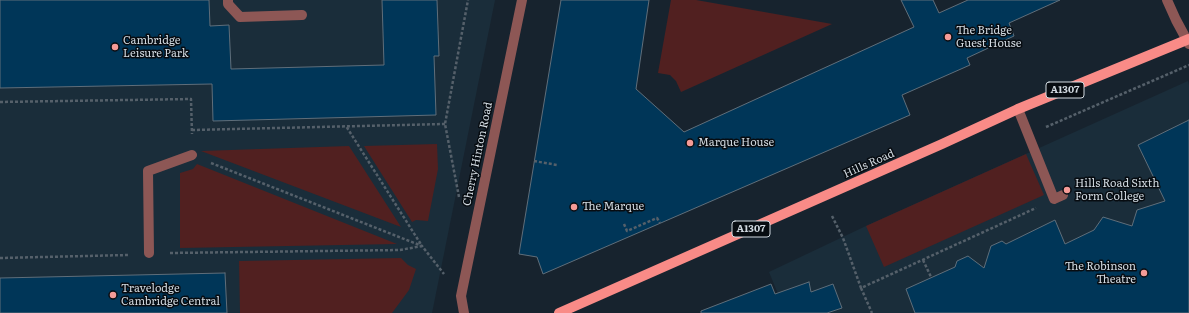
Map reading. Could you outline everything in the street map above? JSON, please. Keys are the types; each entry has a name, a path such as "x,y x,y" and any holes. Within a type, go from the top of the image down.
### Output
{"main road":[{"name":"Hills Road","path":"559,313 823,197 1018,109 1188,41"}],"street":[{"path":"228,0 228,4 240,16 302,14"},
{"name":"Cherry Hinton Road","path":"464,313 461,296 522,0"},
{"path":"1168,0 1176,20 1188,41"},
{"path":"1018,109 1059,197"},
{"path":"149,253 148,171 192,155"}],"path":[{"path":"462,204 457,190 445,124 468,0"},
{"path":"192,130 445,124"},
{"path":"346,126 422,246 461,296"},
{"path":"534,160 557,165"},
{"path":"823,197 843,238 861,288 872,313"},
{"path":"861,288 1059,197"},
{"path":"624,224 627,231 657,218 660,223"},
{"path":"0,258 149,253 400,250 422,246"},
{"path":"923,260 931,277"}],"shaded area":[{"name":"Cambridge Leisure Park","path":"0,0 495,0 432,313 0,313"},
{"path":"671,0 696,0 832,24 681,92 676,81 670,75 658,73"},
{"name":"Hills Road Sixth Form College","path":"1188,81 1189,313 786,313 769,272 866,226"},
{"path":"437,144 438,169 428,221 416,220 412,222 364,146"},
{"path":"349,146 401,227 201,151"},
{"path":"1026,154 1044,195 884,267 866,226"},
{"path":"197,164 397,244 180,248 180,173 193,169"},
{"path":"401,258 408,265 416,269 409,290 392,313 240,313 239,261"}],"building":[{"path":"0,0 209,0 210,26 229,25 231,69 384,65 382,0 437,0 439,56 434,56 436,115 213,121 212,84 0,88"},
{"name":"Marque House","path":"561,0 649,0 636,89 684,132 914,27 901,0 933,0 939,13 968,0 1060,0 1009,23 1014,36 967,58 970,65 902,95 910,115 543,274 537,257 519,254"},
{"path":"1189,120 1189,313 915,313 906,289 955,267 957,261 968,256 984,268 991,246 1002,241 1006,244 1055,220 1065,244 1094,230 1103,217 1132,226 1137,210 1165,201 1138,145"},
{"name":"Travelodge Cambridge Central","path":"225,273 227,313 0,313 0,278"},
{"path":"809,282 811,292 833,284 842,308 827,313 701,313 701,311 771,284 775,294"}],"place":[{"name":"The Bridge Guest House","path":"948,37"},
{"name":"Cambridge Leisure Park","path":"115,47"},
{"name":"Marque House","path":"690,143"},
{"name":"Hills Road Sixth Form College","path":"1067,190"},
{"name":"The Marque","path":"574,207"},
{"name":"The Robinson Theatre","path":"1144,273"},
{"name":"Travelodge Cambridge Central","path":"113,295"}]}
